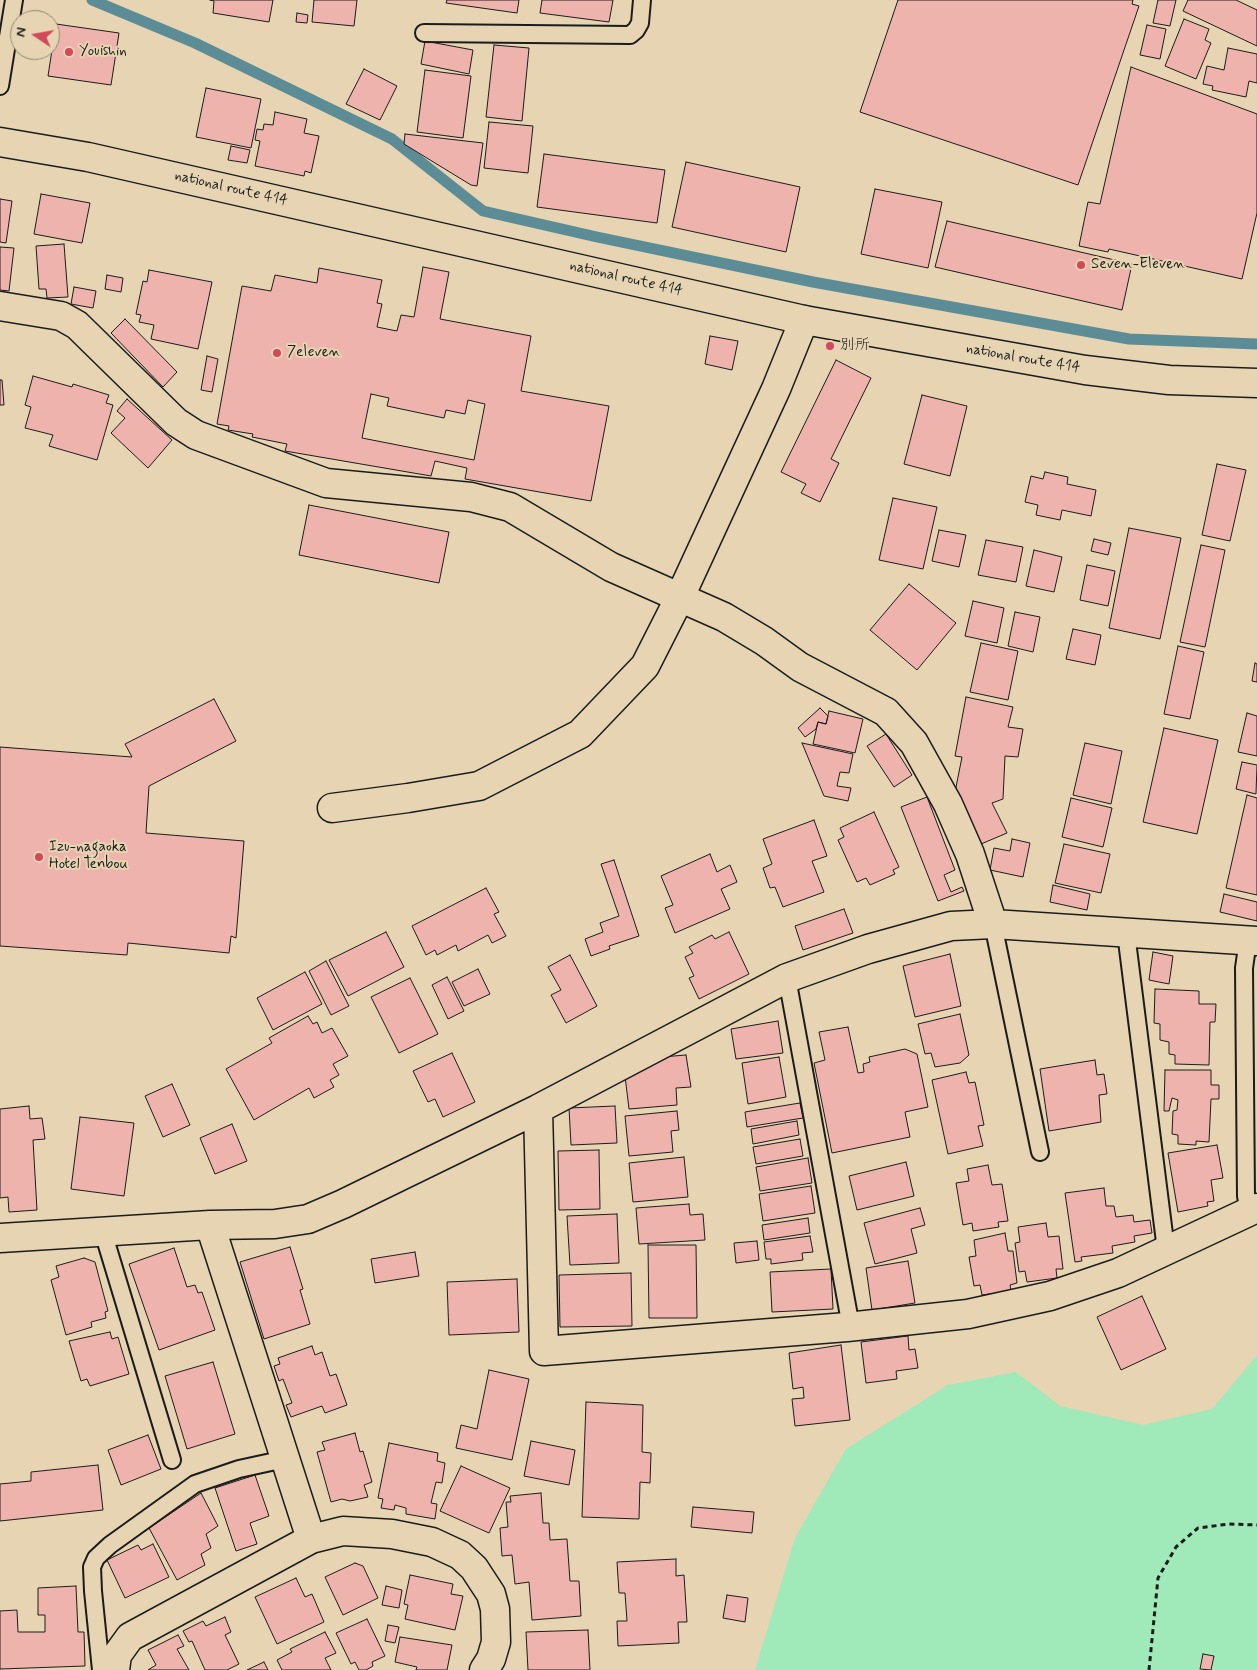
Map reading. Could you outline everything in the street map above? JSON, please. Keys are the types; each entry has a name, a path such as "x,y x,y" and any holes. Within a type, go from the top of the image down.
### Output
{"main road":[{"name":"national route 414","path":"0,142 98,160 804,320 1085,370 1169,380 1257,383"},
{"path":"0,306 62,316 77,325 176,422 196,435 326,483 471,497 510,507 611,567 679,599 724,617 764,641 800,667 886,712 914,743 948,804 970,854 993,924"},
{"path":"332,808 479,786 580,734 645,666 679,599 776,389 804,320"},
{"path":"0,1238 210,1224 275,1224 308,1218 343,1204 538,1109 787,978 868,949 951,926 993,924 1253,940"},
{"path":"538,1109 544,1351 852,1327 968,1314 1050,1296 1118,1272 1253,1210"},
{"path":"210,1224 311,1539"},
{"path":"115,1670 116,1655 130,1636 311,1539 342,1531 392,1534 432,1542 460,1555 474,1568 490,1594 496,1609 496,1642 491,1659 484,1670"}],"lane":[{"path":"0,86 14,0"},
{"path":"424,33 630,35 640,23 642,0"},
{"path":"993,924 1040,1152"},
{"path":"1126,933 1166,1250"},
{"path":"1253,940 1244,968 1246,1196 1253,1210"},
{"path":"787,978 852,1327"},
{"path":"103,1232 172,1460"},
{"path":"102,1670 93,1591 92,1567 96,1558 110,1545 195,1484 240,1469 285,1459"}],"path":[{"path":"1149,1670 1158,1578 1176,1547 1198,1528 1229,1524 1257,1525"}],"green space":[{"path":"1257,1355 1257,1670 755,1670 795,1538 846,1449 948,1385 1016,1372 1060,1406 1143,1425 1212,1409"}],"building":[{"path":"210,0 273,0 269,22 213,13 214,1"},
{"path":"314,0 357,0 354,26 312,22"},
{"path":"447,0 519,0 517,13 446,3"},
{"path":"542,0 613,0 609,22 540,13"},
{"path":"898,0 1133,0 1132,4 1139,6 1078,185 860,112"},
{"path":"1158,0 1176,0 1170,26 1153,23"},
{"path":"1188,0 1236,0 1257,10 1257,46 1183,11"},
{"path":"297,13 308,15 307,23 296,22"},
{"path":"1184,19 1209,29 1205,40 1211,43 1196,79 1165,66"},
{"path":"60,25 119,33 111,85 48,76 50,60 60,60"},
{"path":"1147,25 1166,29 1160,59 1140,55"},
{"path":"425,41 473,50 469,74 421,64"},
{"path":"494,45 529,48 522,121 486,117"},
{"path":"1228,48 1257,54 1257,83 1249,81 1246,97 1212,90 1213,86 1203,84 1207,66 1224,70"},
{"path":"1131,67 1257,114 1257,213 1242,279 1109,249 1108,252 1079,246 1088,202 1100,204"},
{"path":"364,69 397,86 380,120 346,104"},
{"path":"425,70 471,76 463,138 417,132"},
{"path":"206,88 261,99 251,148 196,137"},
{"path":"275,112 307,119 304,133 319,136 311,173 305,171 304,176 255,166 260,141 255,140 257,129 263,130 264,124 273,125"},
{"path":"489,122 533,126 528,173 484,168"},
{"path":"405,134 483,143 477,186 471,185 404,144"},
{"path":"231,146 250,150 247,163 228,160"},
{"path":"544,154 665,170 657,223 537,207"},
{"path":"686,162 800,187 786,252 672,227"},
{"path":"875,189 942,202 928,268 861,254"},
{"path":"41,194 90,203 82,243 34,234"},
{"path":"0,199 12,201 6,243 0,242"},
{"path":"947,221 1132,264 1122,310 935,267"},
{"path":"64,244 68,297 47,298 46,289 39,289 36,246"},
{"path":"0,247 14,248 9,291 0,290"},
{"path":"423,267 449,272 440,319 531,336 521,391 609,406 591,501 465,479 467,468 435,461 431,476 285,451 287,444 252,437 253,434 228,430 229,426 217,424 242,286 271,291 275,275 317,283 319,268 382,280 377,303 382,304 377,327 397,331 401,315 414,317","holes":["371,394 389,398 387,406 444,418 446,410 465,414 468,400 485,404 474,460 362,438"]},
{"path":"149,270 212,282 198,349 151,339 154,325 139,322 141,315 136,314 143,281 147,282"},
{"path":"107,275 123,278 121,292 105,289"},
{"path":"74,287 96,291 93,308 71,304"},
{"path":"125,319 177,372 163,387 111,333"},
{"path":"710,336 738,341 732,370 705,364"},
{"path":"207,356 218,359 212,392 201,390"},
{"path":"836,360 871,378 831,459 839,463 820,502 801,493 806,484 781,472"},
{"path":"33,376 72,387 73,384 109,395 106,403 113,405 97,460 49,446 53,435 25,428 31,407 25,405"},
{"path":"0,380 2,380 4,405 0,405"},
{"path":"922,395 967,406 950,476 904,464"},
{"path":"127,399 172,440 148,468 111,433 125,418 117,411"},
{"path":"1217,464 1246,470 1230,541 1202,535"},
{"path":"1045,472 1068,477 1067,484 1096,490 1091,516 1062,510 1060,520 1036,515 1038,505 1025,502 1031,476 1043,479"},
{"path":"893,498 937,507 923,569 879,560"},
{"path":"309,505 449,532 439,583 299,555"},
{"path":"1129,528 1181,538 1160,639 1109,628"},
{"path":"939,530 966,535 959,567 932,561"},
{"path":"1094,539 1111,543 1108,555 1091,551"},
{"path":"986,540 1023,547 1016,582 978,575"},
{"path":"1201,545 1225,550 1205,647 1180,642"},
{"path":"1034,550 1062,557 1054,592 1026,586"},
{"path":"1087,565 1115,571 1108,606 1080,600"},
{"path":"909,584 956,623 917,670 870,630"},
{"path":"973,601 1004,608 997,643 965,636"},
{"path":"1015,612 1040,617 1033,652 1008,646"},
{"path":"1073,629 1101,635 1095,665 1066,659"},
{"path":"981,643 1018,651 1008,700 970,692"},
{"path":"1178,646 1204,652 1190,719 1164,714"},
{"path":"1255,663 1257,664 1257,682 1252,681"},
{"path":"966,697 1013,707 1008,727 1023,729 1018,757 1005,756 1003,799 992,803 1007,833 981,844 955,792 962,757 955,756"},
{"path":"214,699 236,741 149,786 146,833 244,841 236,938 231,936 229,953 128,943 127,955 0,946 0,747 132,757 125,744"},
{"path":"820,708 828,716 826,724 818,722 816,729 805,737 798,728"},
{"path":"829,711 863,719 855,753 813,744 818,722 826,724"},
{"path":"1247,713 1257,716 1257,756 1238,752"},
{"path":"1164,728 1218,740 1197,834 1143,822"},
{"path":"886,734 912,775 894,787 867,746"},
{"path":"802,743 853,754 849,773 840,772 837,786 851,788 848,801 824,796"},
{"path":"1085,743 1122,751 1111,804 1073,795"},
{"path":"1242,762 1257,765 1256,794 1236,789"},
{"path":"1247,795 1257,798 1257,895 1226,888"},
{"path":"927,797 955,870 944,875 951,892 962,887 964,891 938,901 901,807"},
{"path":"1071,798 1112,808 1103,847 1062,837"},
{"path":"874,812 899,867 893,870 895,874 870,885 866,878 857,882 838,840 844,837 840,828"},
{"path":"814,820 827,856 812,861 824,892 783,907 775,887 770,888 763,868 772,864 763,839"},
{"path":"1012,839 1030,843 1023,877 990,870 994,848 1010,851"},
{"path":"1064,844 1110,854 1101,893 1055,883"},
{"path":"710,854 717,872 730,865 737,882 721,889 730,909 675,933 665,908 673,905 661,876"},
{"path":"614,860 639,936 609,946 610,949 591,956 585,939 603,932 600,923 619,916 601,864"},
{"path":"1053,885 1090,894 1087,910 1050,902"},
{"path":"486,888 499,912 494,914 506,936 492,943 488,935 458,951 456,945 437,955 435,950 426,955 412,926"},
{"path":"1224,894 1257,902 1257,921 1220,912"},
{"path":"844,909 853,933 803,950 795,926"},
{"path":"386,932 404,967 348,996 329,960"},
{"path":"729,932 749,974 699,999 689,978 694,976 685,957 693,953 689,947 712,935 715,939"},
{"path":"1153,952 1173,956 1169,984 1149,980"},
{"path":"950,954 961,1006 915,1017 903,966"},
{"path":"570,955 597,1006 566,1023 551,995 561,990 548,967"},
{"path":"326,961 349,1006 331,1015 309,971"},
{"path":"478,969 490,994 464,1006 452,982"},
{"path":"305,972 322,1004 273,1030 257,998"},
{"path":"447,977 464,1011 448,1019 432,985"},
{"path":"410,978 438,1034 399,1053 371,997"},
{"path":"1155,989 1199,991 1199,1004 1216,1004 1215,1022 1210,1022 1209,1065 1175,1064 1175,1055 1169,1054 1169,1042 1160,1040 1160,1024 1154,1023"},
{"path":"960,1014 969,1055 960,1063 935,1067 931,1053 925,1054 918,1024"},
{"path":"308,1016 313,1024 317,1022 322,1033 332,1028 348,1056 333,1064 339,1075 330,1080 334,1087 314,1098 309,1088 254,1120 226,1069 272,1043 269,1038"},
{"path":"778,1021 783,1053 736,1059 731,1029"},
{"path":"848,1027 858,1073 864,1072 863,1064 870,1062 869,1057 905,1049 917,1054 928,1107 905,1112 910,1137 832,1153 814,1063 825,1060 819,1032"},
{"path":"452,1053 475,1102 443,1117 435,1099 428,1102 413,1071"},
{"path":"686,1055 691,1087 676,1088 677,1105 629,1109 625,1076 662,1057"},
{"path":"779,1057 786,1097 748,1104 742,1063"},
{"path":"1095,1060 1097,1075 1104,1074 1107,1094 1099,1095 1101,1122 1049,1131 1040,1069"},
{"path":"1165,1070 1211,1070 1211,1085 1219,1085 1219,1099 1211,1099 1209,1142 1196,1141 1196,1145 1178,1144 1178,1135 1172,1134 1173,1111 1177,1110 1178,1100 1172,1098 1169,1111 1164,1111"},
{"path":"966,1072 969,1083 975,1082 984,1125 978,1126 983,1146 948,1154 932,1080"},
{"path":"172,1084 190,1125 163,1137 145,1096"},
{"path":"800,1103 803,1118 747,1127 745,1112"},
{"path":"29,1106 30,1119 42,1118 45,1139 33,1140 37,1210 9,1212 8,1197 0,1198 0,1109"},
{"path":"615,1106 617,1143 571,1145 569,1108"},
{"path":"677,1111 679,1130 671,1131 673,1152 629,1156 625,1116"},
{"path":"80,1117 134,1123 124,1196 71,1189"},
{"path":"797,1121 799,1135 753,1144 751,1129"},
{"path":"232,1124 247,1161 215,1174 200,1138"},
{"path":"800,1139 803,1156 756,1164 753,1147"},
{"path":"1217,1145 1223,1178 1211,1180 1214,1201 1207,1202 1208,1206 1178,1212 1168,1153"},
{"path":"599,1150 600,1209 559,1210 558,1151"},
{"path":"684,1157 688,1197 633,1202 629,1163"},
{"path":"808,1158 812,1183 760,1191 756,1167"},
{"path":"906,1162 914,1196 857,1210 849,1176"},
{"path":"988,1165 992,1185 1002,1184 1008,1221 998,1222 999,1227 973,1231 972,1223 963,1225 956,1183 969,1181 967,1169"},
{"path":"811,1186 815,1213 763,1221 759,1194"},
{"path":"1104,1188 1106,1206 1114,1206 1116,1217 1133,1215 1134,1222 1150,1220 1152,1233 1134,1236 1135,1242 1112,1246 1113,1253 1081,1257 1082,1261 1075,1262 1065,1193"},
{"path":"689,1204 690,1215 703,1214 705,1240 639,1244 636,1208"},
{"path":"920,1208 925,1225 911,1229 917,1253 875,1264 864,1223"},
{"path":"617,1214 619,1263 570,1265 567,1216"},
{"path":"808,1218 810,1233 764,1240 762,1225"},
{"path":"1046,1223 1048,1237 1059,1236 1063,1269 1056,1269 1057,1278 1027,1282 1025,1271 1019,1272 1015,1243 1020,1242 1018,1227"},
{"path":"1005,1233 1008,1251 1013,1251 1017,1283 1010,1285 1011,1291 982,1295 980,1285 974,1286 969,1257 976,1256 974,1240"},
{"path":"810,1236 813,1252 802,1253 803,1260 771,1264 771,1259 766,1259 764,1242"},
{"path":"757,1241 759,1260 736,1263 734,1243"},
{"path":"648,1245 696,1245 697,1318 649,1318"},
{"path":"290,1247 303,1289 300,1290 310,1324 264,1339 240,1262"},
{"path":"174,1248 187,1287 195,1285 198,1293 202,1292 215,1330 159,1350 129,1264"},
{"path":"415,1252 419,1276 375,1283 371,1259"},
{"path":"84,1258 95,1262 108,1311 105,1312 106,1318 91,1322 92,1327 66,1335 51,1280 59,1277 56,1266"},
{"path":"908,1261 915,1303 872,1310 866,1268"},
{"path":"831,1269 833,1309 772,1312 770,1272"},
{"path":"631,1273 632,1326 560,1327 559,1275"},
{"path":"517,1279 519,1332 449,1335 447,1282"},
{"path":"1142,1296 1166,1349 1121,1370 1097,1317"},
{"path":"110,1332 112,1339 118,1337 129,1374 90,1386 87,1379 81,1381 69,1341"},
{"path":"908,1336 909,1350 915,1349 918,1368 896,1371 897,1379 866,1383 861,1342"},
{"path":"841,1345 850,1420 795,1426 792,1399 804,1398 803,1387 793,1389 789,1353"},
{"path":"312,1346 315,1355 322,1352 330,1376 336,1374 347,1405 325,1413 322,1406 291,1417 286,1405 292,1403 283,1379 279,1381 274,1366 280,1364 278,1358"},
{"path":"213,1362 235,1434 187,1449 165,1376"},
{"path":"489,1370 529,1379 512,1460 456,1448 461,1425 477,1429"},
{"path":"586,1402 643,1405 642,1452 651,1453 650,1483 640,1482 639,1519 582,1517"},
{"path":"355,1433 360,1452 363,1451 372,1482 364,1485 368,1497 350,1501 342,1499 331,1502 317,1452 325,1450 322,1442"},
{"path":"148,1435 161,1469 121,1485 108,1450"},
{"path":"531,1441 575,1450 569,1485 524,1476"},
{"path":"389,1443 438,1453 437,1461 445,1463 442,1483 436,1482 431,1503 437,1504 435,1519 406,1514 406,1508 395,1505 394,1510 381,1508 383,1499 378,1498"},
{"path":"98,1465 103,1510 0,1521 0,1484 31,1481 31,1472"},
{"path":"461,1466 510,1488 489,1533 440,1511"},
{"path":"255,1475 269,1516 250,1523 257,1544 236,1551 215,1488"},
{"path":"201,1493 218,1526 206,1534 211,1548 201,1554 205,1565 177,1580 149,1528"},
{"path":"541,1493 543,1523 549,1523 550,1540 567,1539 570,1581 579,1581 581,1616 532,1620 529,1582 515,1584 512,1555 502,1556 500,1528 508,1527 506,1502 511,1502 510,1496"},
{"path":"693,1507 754,1512 752,1533 691,1527"},
{"path":"153,1544 169,1577 125,1598 107,1560 138,1545 141,1550"},
{"path":"676,1559 676,1576 684,1575 687,1622 678,1622 679,1643 618,1646 617,1621 627,1621 625,1593 619,1593 617,1562"},
{"path":"355,1563 363,1566 378,1598 343,1615 325,1577"},
{"path":"410,1575 453,1584 451,1594 463,1596 455,1630 405,1619 408,1605 404,1604"},
{"path":"296,1578 305,1597 312,1594 324,1622 277,1644 255,1597"},
{"path":"76,1586 78,1632 84,1632 85,1666 0,1669 0,1611 17,1610 18,1632 45,1632 45,1615 38,1615 38,1588"},
{"path":"386,1586 402,1590 399,1608 382,1605"},
{"path":"727,1595 748,1598 745,1622 723,1618"},
{"path":"225,1617 231,1632 225,1635 239,1664 227,1670 205,1670 192,1641 189,1642 183,1631 203,1621 206,1626"},
{"path":"367,1619 385,1656 372,1662 373,1666 366,1670 359,1670 355,1662 351,1664 336,1633"},
{"path":"388,1625 399,1627 395,1643 385,1641"},
{"path":"588,1630 590,1670 528,1670 526,1632"},
{"path":"325,1632 336,1653 325,1658 331,1670 282,1670 277,1660 292,1652 290,1649"},
{"path":"178,1635 184,1646 177,1649 189,1670 148,1670 156,1665 148,1650"},
{"path":"400,1637 452,1645 447,1670 416,1670 417,1667 395,1662"},
{"path":"1203,1654 1214,1656 1211,1670 1200,1669"},
{"path":"264,1662 268,1670 247,1670"}],"waterway":[{"path":"92,0 195,43 392,139 483,211 813,282 1129,339 1257,344"}],"place":[{"name":"Youishin","path":"69,52"},
{"name":"Seven-Eleven","path":"1081,265"},
{"name":"別所","path":"830,346"},
{"name":"7eleven","path":"277,353"},
{"name":"Izu-nagaoka Hotel Tenbou","path":"39,857"}]}
